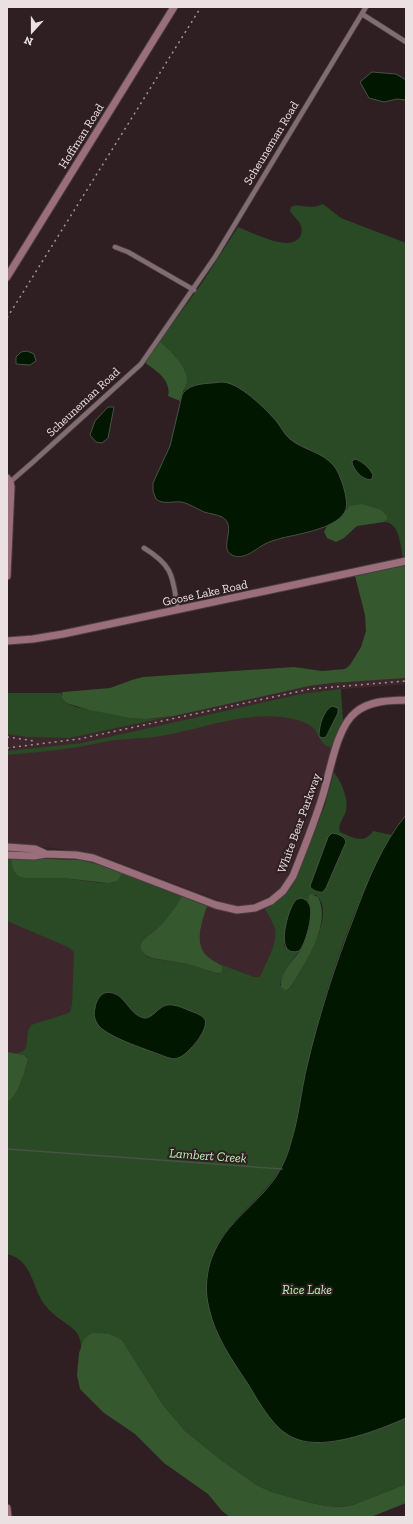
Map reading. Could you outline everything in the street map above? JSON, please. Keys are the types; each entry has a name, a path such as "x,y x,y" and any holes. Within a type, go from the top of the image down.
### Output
{"street":[{"name":"Hoffman Road","path":"7,277 174,7"},
{"name":"Scheuneman Road","path":"8,480 30,465 141,364 194,290 366,7"},
{"path":"362,14 406,42"},
{"path":"115,248 128,252 194,290"},
{"path":"7,576 8,480"},
{"path":"144,548 158,557 169,569 172,577 178,610"},
{"name":"Goose Lake Road","path":"7,641 44,638 406,561"},
{"name":"White Bear Parkway","path":"7,856 34,856 46,854 82,856 102,861 226,908 245,910 263,905 280,894 293,876 322,800 340,735 350,717 357,711 372,703 406,700"},
{"name":"White Bear Parkway","path":"7,847 35,849 46,854"},
{"path":"7,1508 8,1517"}],"shaded area":[{"path":"406,677 406,684 332,690 343,722 335,739 316,804 286,880 273,894 261,901 247,905 231,905 99,855 53,848 7,844 7,734 322,684"},
{"path":"7,858 77,860 92,862 213,908 232,913 253,913 267,907 279,932 251,1006 59,1049 35,1040 7,1111"}],"green space":[{"path":"323,204 341,218 406,243 406,557 403,558 398,534 392,525 388,522 382,522 385,521 347,507 345,511 346,506 186,389 183,392 186,383 151,353 202,283 238,227 270,240 287,243 294,242 300,237 302,229 299,222 290,211 291,207 297,205 313,207"},
{"path":"160,342 177,359 184,369 187,380 180,401 168,396 169,390 165,380 144,362"},
{"path":"362,504 381,510 387,516 387,519 384,522 357,526 344,538 336,542 327,538 324,532 327,526 341,517 349,506"},
{"path":"406,565 406,678 309,686 173,716 146,719 130,718 89,710 66,703 61,697 63,692 110,688 143,677 294,667 322,671 345,669 350,665 361,647 366,631 365,615 355,576"},
{"path":"341,689 343,722 331,748 323,742 316,731 308,724 283,717 265,716 230,720 148,738 115,740 73,748 7,755 7,751 82,743 301,694"},
{"path":"62,692 61,697 66,703 76,707 130,718 153,719 173,716 69,738 28,737 7,734 7,693"},
{"path":"334,772 342,785 347,806 340,824 340,832 358,839 366,838 373,831 392,835 365,889 353,918 322,1007 304,1078 293,1136 285,1159 274,1179 267,1188 235,1220 220,1239 208,1270 207,1293 210,1312 219,1338 264,1410 278,1427 292,1437 313,1443 326,1443 354,1437 406,1418 406,1484 353,1505 342,1507 326,1506 307,1502 272,1492 258,1486 221,1460 185,1431 163,1405 122,1340 95,1333 86,1339 81,1349 81,1343 77,1333 57,1317 42,1301 26,1266 15,1257 7,1254 7,1102 18,1089 28,1059 26,1056 16,1053 22,1052 26,1048 28,1031 31,1025 70,1012 72,1005 74,955 73,951 68,947 7,921 7,858 11,858 16,874 28,878 63,878 100,883 116,882 122,873 182,896 169,917 143,941 141,946 143,953 149,958 188,964 218,974 221,972 222,966 219,964 254,977 259,977 275,940 275,929 265,909 282,896 296,879 325,805","holes":["316,895 322,904 323,915 316,941 310,955 291,987 287,991 280,985 281,980 288,966 300,950 299,951 284,946 286,927 294,903 305,900 309,904 309,896"]},
{"path":"11,858 81,860 122,873 118,881 108,883 63,878 24,878 14,871"},
{"path":"311,894 318,897 321,908 322,920 319,932 309,956 290,988 286,991 281,987 281,981 286,969 298,954 304,943 311,917 308,900"},
{"path":"182,896 207,906 201,926 201,946 203,952 208,957 222,966 221,973 216,973 188,964 152,958 142,952 141,945 143,941 165,921"},
{"path":"7,1052 24,1055 28,1059 18,1089 7,1102"},
{"path":"90,1334 109,1334 122,1340 163,1405 185,1431 221,1460 258,1486 272,1492 307,1502 326,1506 342,1507 353,1505 406,1484 406,1503 371,1517 230,1517 222,1511 208,1494 164,1463 135,1434 104,1413 80,1389 77,1375 79,1353 84,1339"}],"water":[{"path":"372,72 396,74 406,80 406,100 397,99 384,102 369,98 360,82"},
{"path":"27,351 34,354 36,361 30,365 16,364 16,357 21,352"},
{"path":"221,382 228,383 243,391 266,410 290,439 324,457 334,466 341,480 347,505 342,516 336,521 318,529 271,541 241,557 232,555 228,552 227,542 229,531 226,521 222,517 204,512 182,502 162,502 156,499 153,491 153,483 170,446 182,395 189,388 194,386"},
{"path":"108,407 114,407 108,438 102,443 96,442 90,435 95,421"},
{"path":"355,459 368,467 373,475 372,479 362,477 356,471 352,461"},
{"path":"332,706 338,708 338,713 326,737 322,738 319,736 321,723 326,711"},
{"name":"Rice Lake","path":"406,815 406,1418 356,1437 315,1443 296,1439 281,1430 262,1407 230,1357 215,1328 209,1308 206,1285 210,1263 221,1239 228,1229 261,1196 277,1176 285,1160 296,1123 305,1075 317,1028 340,953 364,890 382,851 397,826"},
{"path":"332,833 343,837 346,842 326,888 323,892 317,892 310,886 328,837"},
{"path":"301,898 306,900 310,906 310,922 302,947 299,951 291,951 286,948 284,941 286,922 292,906 296,900"},
{"path":"104,993 116,994 121,997 136,1014 145,1018 151,1016 163,1006 172,1005 180,1007 196,1013 204,1018 206,1022 205,1028 197,1041 182,1056 175,1059 166,1057 121,1040 99,1026 96,1022 94,1011 100,996"}],"waterway":[{"name":"Lambert Creek","path":"7,1149 282,1169"}],"railway":[{"path":"7,318 201,7"},
{"path":"7,748 79,739 310,689 406,681"},
{"path":"7,737 35,741"}]}
